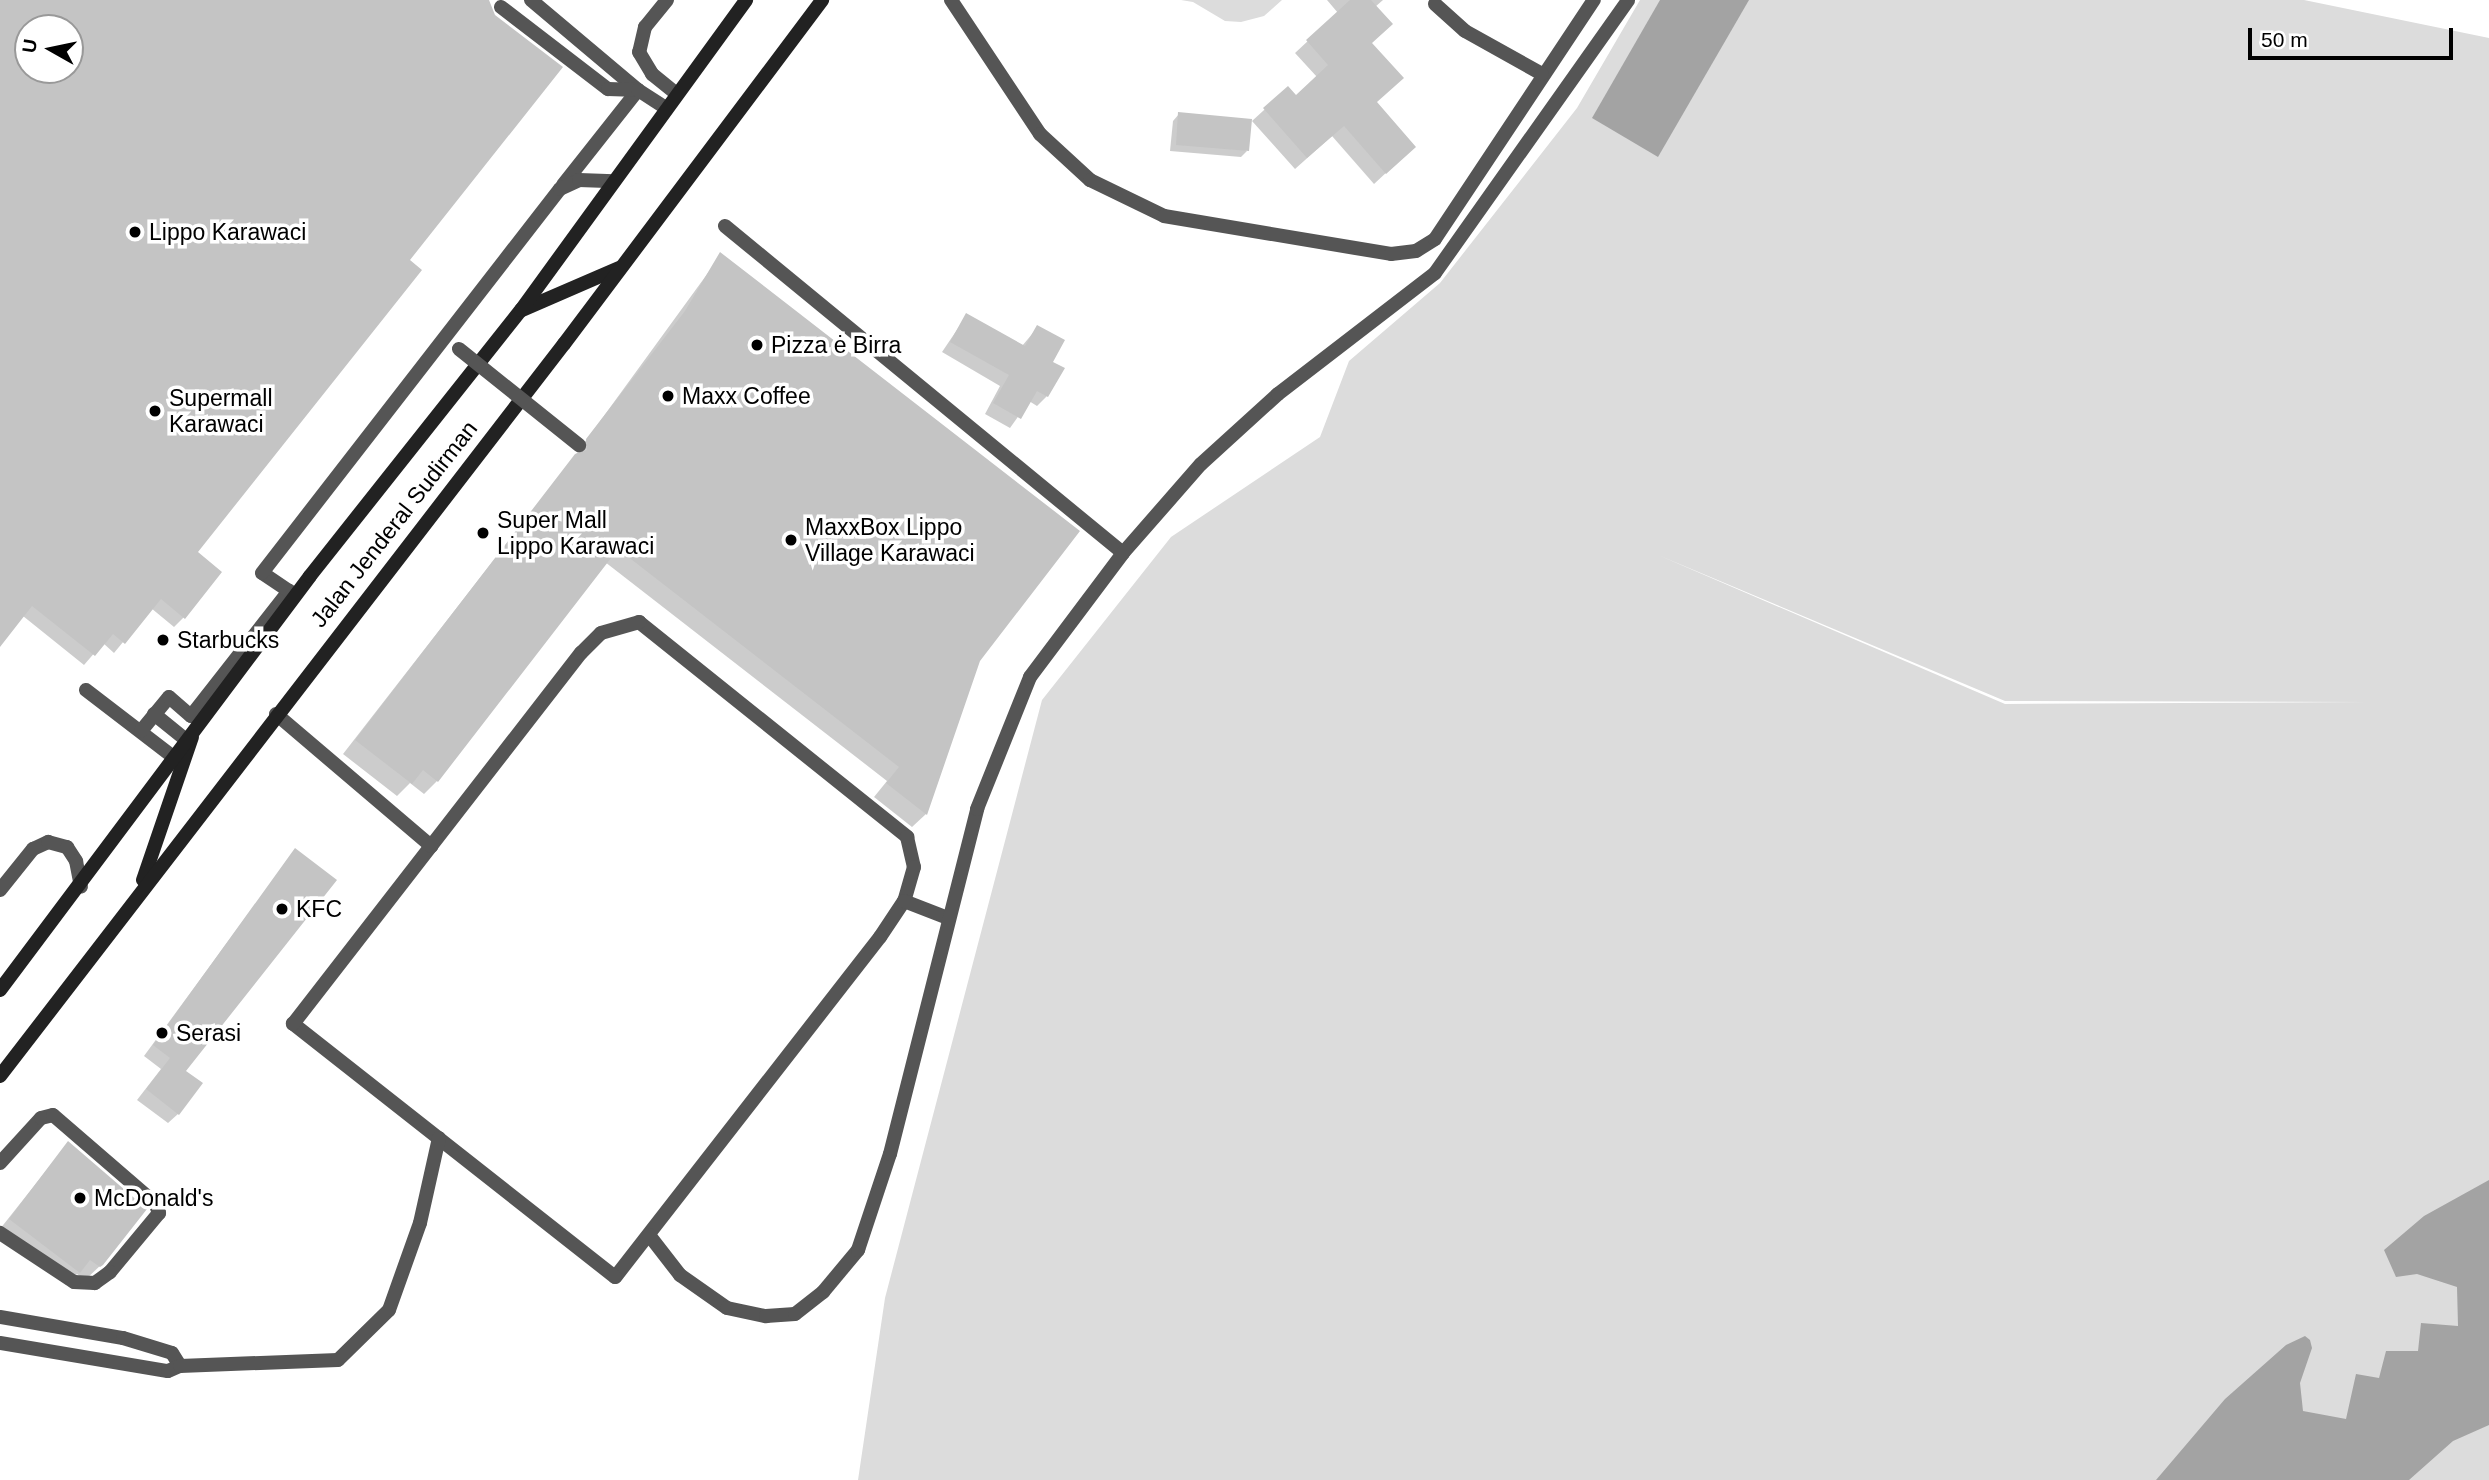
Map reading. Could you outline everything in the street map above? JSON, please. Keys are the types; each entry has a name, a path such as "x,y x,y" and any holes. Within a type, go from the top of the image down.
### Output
{"street":[{"path":"531,0 638,90 666,108"},
{"path":"667,0 645,27 639,52 652,74 677,94"},
{"name":"Jalan Jenderal Sudirman","path":"0,990 81,887 172,756 521,310 746,0"},
{"name":"Jalan Jenderal Sudirman","path":"0,1076 620,268 822,0"},
{"path":"951,0 1040,134 1090,180 1164,216 1268,232 1321,246 1391,254 1416,251 1435,239 1542,74 1594,0"},
{"path":"649,1235 680,1275 727,1308 766,1316 794,1314 823,1292 858,1250 890,1154 981,797 1030,677 1123,553 1201,464 1278,394 1435,274 1628,0"},
{"path":"1435,4 1465,31 1542,74"},
{"path":"502,7 608,89 638,90"},
{"path":"141,731 169,697 191,716 289,592 262,573 638,90"},
{"path":"560,189 579,180 614,181"},
{"path":"726,226 1123,553"},
{"path":"521,310 620,268"},
{"path":"459,349 579,445"},
{"path":"639,622 907,837 914,867 904,901 615,1277 293,1024 581,653 601,633 639,622"},
{"path":"86,690 172,756"},
{"path":"154,714 186,739"},
{"path":"276,714 431,846"},
{"path":"139,893 196,726"},
{"path":"0,890 33,849 48,842 67,847 76,861 81,887"},
{"path":"904,901 948,918"},
{"path":"0,1163 41,1118 53,1115 155,1203 159,1213 110,1272 95,1283 74,1282 0,1233"},
{"path":"0,1343 168,1371 180,1366 338,1360 389,1310 420,1223 439,1138"},
{"path":"0,1317 123,1338 172,1353 180,1366"}],"shaded area":[{"path":"1181,0 1282,0 1264,16 1241,22 1225,21 1193,2"},
{"path":"1640,0 2304,0 2489,38 2489,1480 858,1480 885,1298 1042,700 1171,537 1320,437 1349,361 1440,283 1577,108","holes":["1658,555 2005,701 2369,702 2005,704"]},
{"path":"1660,0 1749,0 1658,157 1592,118"},
{"path":"2489,1180 2489,1425 2453,1441 2409,1480 2156,1480 2225,1399 2286,1345 2305,1336 2310,1340 2312,1348 2300,1383 2303,1411 2346,1419 2356,1374 2379,1378 2386,1351 2418,1351 2421,1323 2458,1326 2457,1287 2417,1274 2396,1277 2384,1250 2424,1216"}],"building":[{"name":"Supermall Karawaci","path":"0,0 489,0 495,15 563,67 410,260 422,270 198,552 222,572 185,619 161,599 125,644 113,634 95,656 32,606 0,647"},
{"path":"1350,0 1371,0 1393,24 1372,43 1404,78 1377,102 1416,147 1386,174 1344,126 1307,158 1263,108 1288,86 1296,95 1328,65 1306,40"},
{"path":"1178,112 1252,119 1249,151 1176,145"},
{"name":"MaxxBox Lippo Village Karawaci","path":"720,252 1080,531 980,661 927,815 886,783 899,767 618,549 438,782 423,770 412,784 355,740 575,454 587,450 586,439 685,311"},
{"path":"966,313 1025,346 1037,325 1065,340 1053,362 1065,368 1048,397 1037,391 1021,419 993,403 1009,375 950,342"},
{"path":"295,848 337,880 186,1071 203,1083 179,1115 146,1089 170,1058 153,1045"},
{"name":"McDonald's","path":"68,1141 147,1209 103,1265 100,1267 90,1260 80,1273 9,1219"}],"place":[{"name":"Lippo Karawaci","path":"135,232"},
{"name":"Pizza ė Birra","path":"757,345"},
{"name":"Maxx Coffee","path":"668,396"},
{"name":"Supermall Karawaci","path":"155,411"},
{"name":"Super Mall Lippo Karawaci","path":"483,533"},
{"name":"MaxxBox Lippo Village Karawaci","path":"791,540"},
{"name":"Starbucks","path":"163,640"},
{"name":"KFC","path":"282,909"},
{"name":"Serasi","path":"162,1033"},
{"name":"McDonald's","path":"80,1198"}]}
